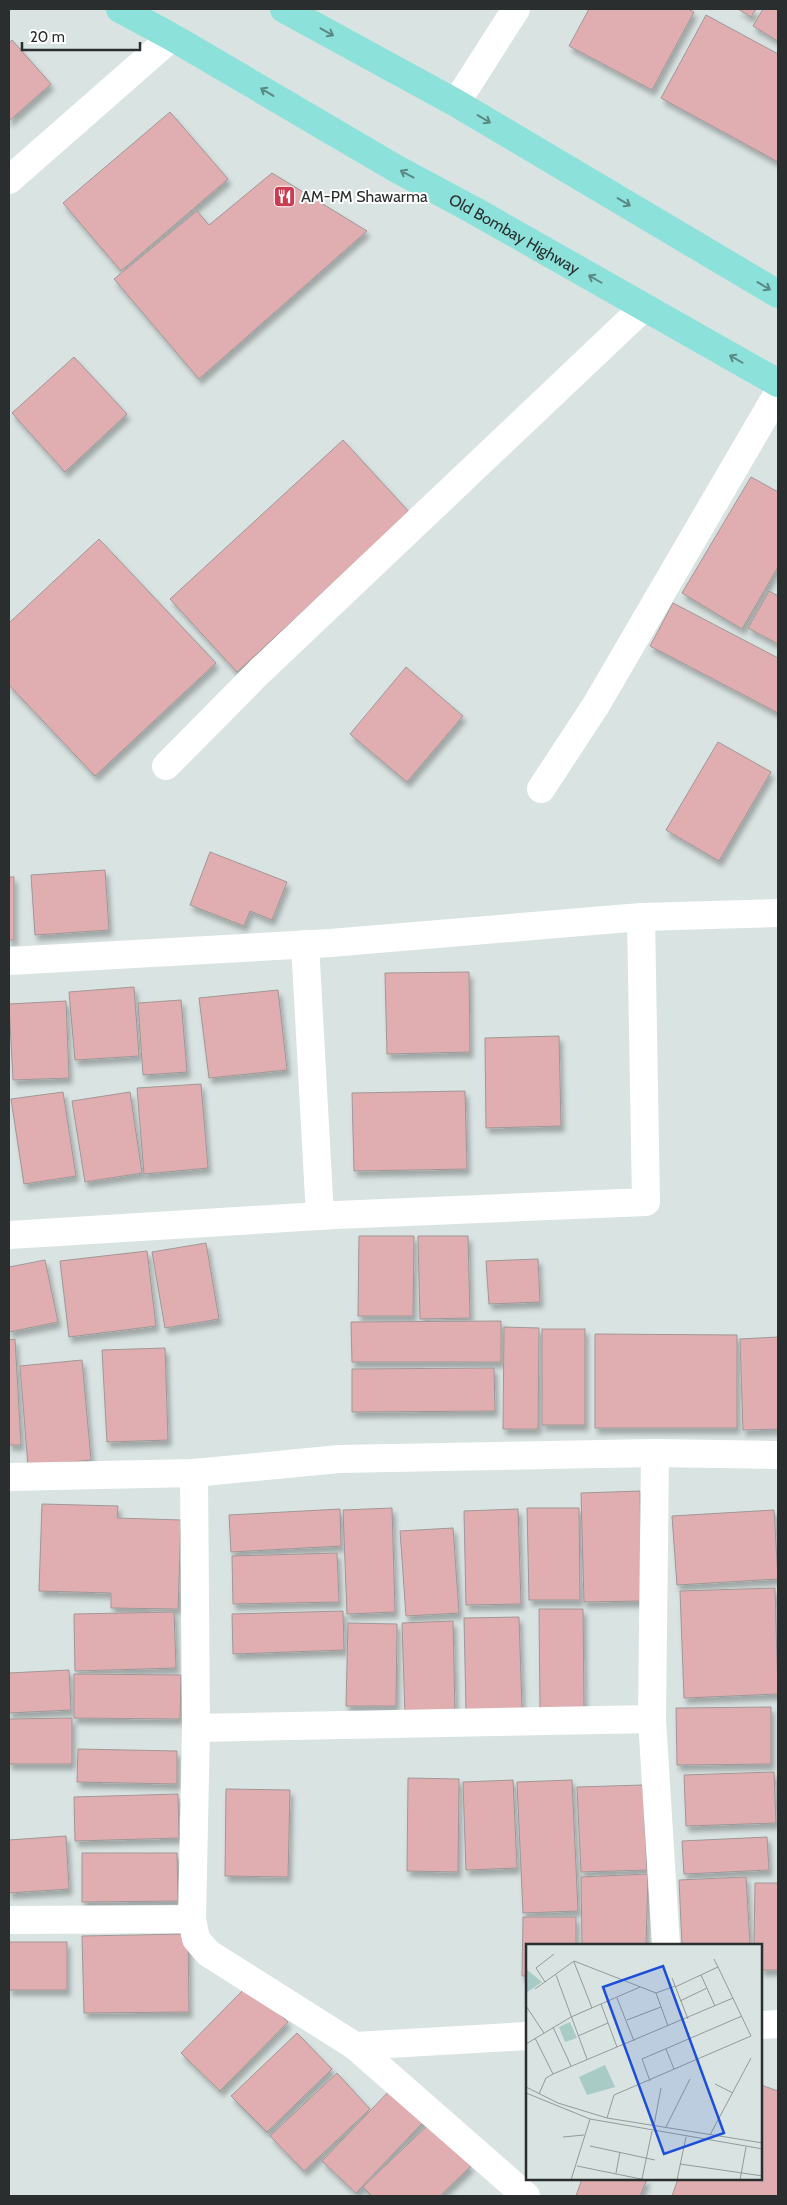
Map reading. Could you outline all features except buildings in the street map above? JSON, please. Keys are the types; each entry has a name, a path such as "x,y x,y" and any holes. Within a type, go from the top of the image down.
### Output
{"main road":[{"name":"Old Bombay Highway","path":"120,9 172,36 395,168 778,384"},
{"path":"284,9 456,103 778,294"}],"street":[{"path":"456,103 516,9"},
{"path":"9,180 172,36"},
{"path":"166,766 266,666 644,307"},
{"path":"541,789 596,705 778,393"},
{"path":"9,961 305,944 641,917 778,913"},
{"path":"9,1236 320,1216 646,1202 641,917"},
{"path":"305,944 320,1216"},
{"path":"9,1477 194,1473 339,1459 655,1453 778,1455"},
{"path":"655,1453 652,1719 666,1944"},
{"path":"194,1473 196,1728 192,1919 196,1939 208,1953 355,2046 526,2196"},
{"path":"196,1728 652,1719"},
{"path":"9,1920 192,1919"},
{"path":"762,2025 778,2024"},
{"path":"355,2046 526,2036"}],"place":[{"name":"AM-PM Shawarma","path":"285,196"}]}
